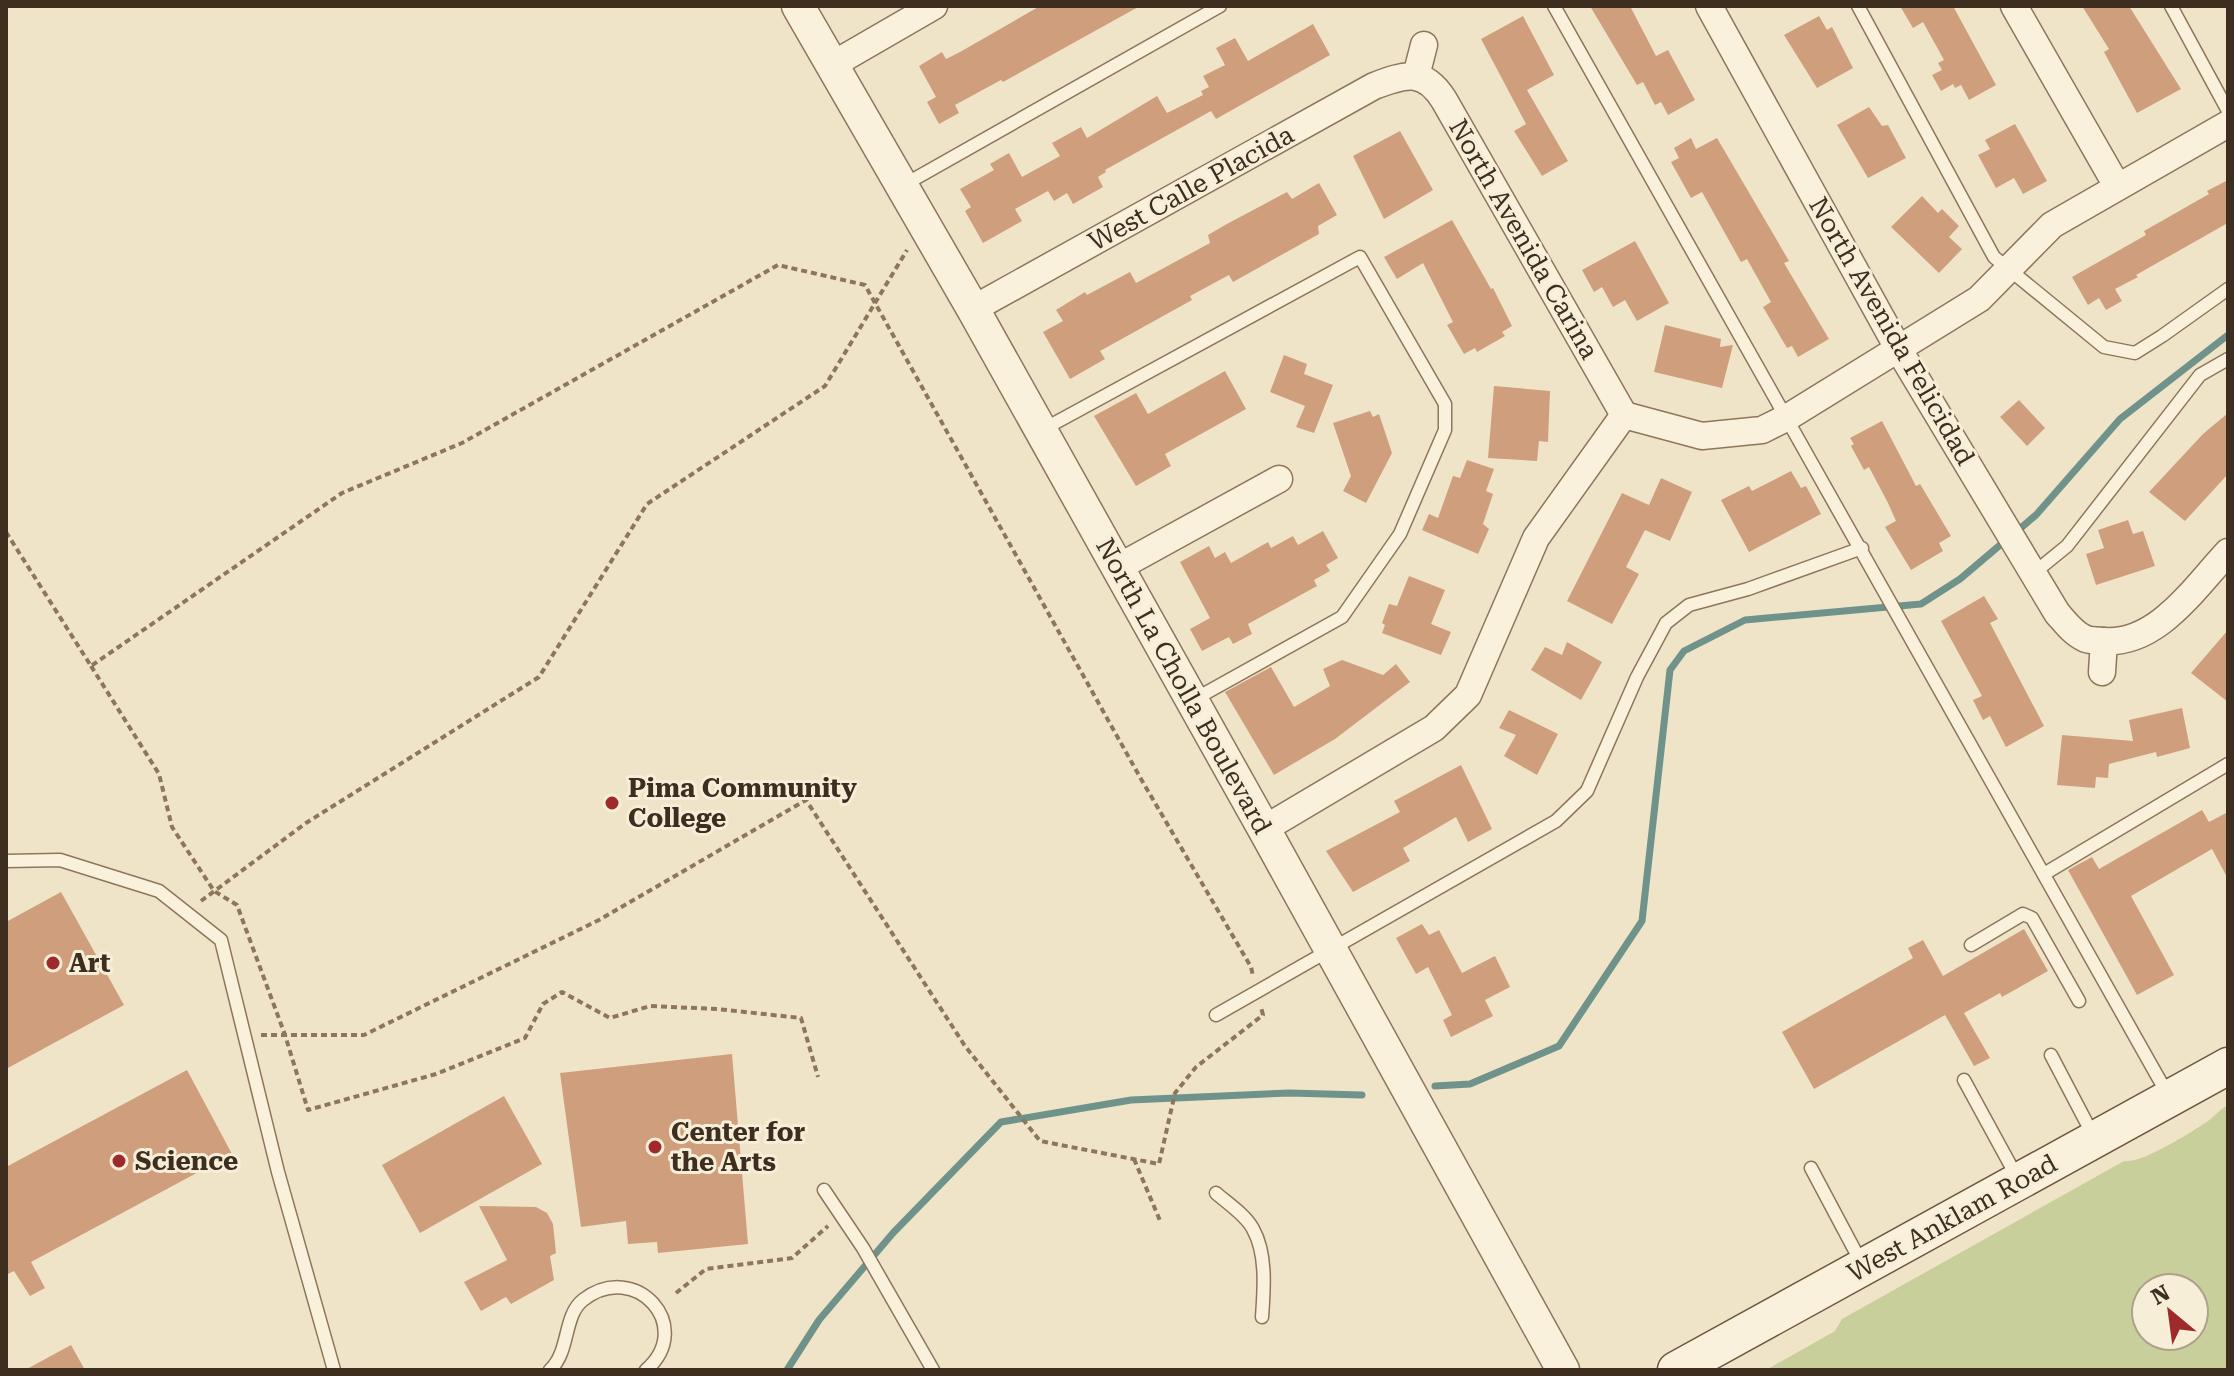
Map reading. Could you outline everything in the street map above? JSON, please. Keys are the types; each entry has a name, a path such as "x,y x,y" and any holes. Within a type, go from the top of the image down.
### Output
{"main road":[{"name":"West Anklam Road","path":"1676,1370 2228,1066"}],"street":[{"name":"North La Cholla Boulevard","path":"798,6 973,309 1563,1370"},
{"path":"832,65 934,6"},
{"name":"North Avenida Felicidad","path":"1709,6 1899,350 2057,613 2073,631 2085,639 2098,641"},
{"path":"2014,6 2117,186"},
{"path":"1414,76 1424,45"},
{"name":"West Calle Placida","path":"973,309 1374,86 1400,76 1414,76"},
{"name":"North Avenida Carina","path":"1414,76 1431,83 1444,100 1624,415"},
{"path":"1264,829 1434,728 1468,695 1536,538 1624,415 1702,436 1762,430 1979,299 2052,225 2228,124"},
{"path":"1117,568 1279,479"},
{"path":"2102,672 2098,641 2132,639 2151,629 2170,614 2228,552"}],"lane":[{"path":"902,186 1220,6"},
{"path":"1554,6 2170,1098"},
{"path":"1858,6 1994,257 2104,347 2135,353 2228,289"},
{"path":"2171,6 2228,111"},
{"path":"1041,431 1360,257 1445,404 1445,430 1400,534 1342,617 1192,700"},
{"path":"2035,572 2067,546 2200,375 2228,359"},
{"path":"1216,1015 1556,821 1587,791 1637,677 1666,623 1689,605 1748,589 1862,548"},
{"path":"2044,874 2228,764"},
{"path":"6,861 60,860 159,891 221,940 278,1172 334,1370"},
{"path":"1971,945 2023,914 2032,918 2079,1001"},
{"path":"2051,1055 2095,1139"},
{"path":"1964,1080 2019,1181"},
{"path":"1811,1168 1863,1267"},
{"path":"824,1190 863,1248 933,1370"},
{"path":"1216,1193 1252,1227 1260,1251 1264,1288 1262,1317"},
{"path":"550,1370 560,1361 571,1318 580,1302 599,1290 614,1287 630,1288 644,1294 656,1305 663,1319 665,1335 661,1350 646,1370"}],"path":[{"path":"186,912 306,823 539,677 647,504 825,386 907,250"},
{"path":"91,666 342,493 462,443 778,265 865,285 1141,779 1251,967 1263,1015 1196,1067 1175,1093 1159,1164 1040,1141 965,1046 806,800 599,920 364,1035 244,1034"},
{"path":"6,532 159,774 172,827 214,891 237,905 285,1035 308,1110 436,1074 525,1038 543,1004 562,992 610,1018 650,1006 801,1018 818,1077"},
{"path":"1134,1159 1161,1223"},
{"path":"676,1293 706,1269 792,1258 841,1215"}],"green space":[{"path":"2228,1105 2228,1370 1766,1370 1835,1331 1842,1319 2124,1161 2142,1158 2208,1121"}],"building":[{"path":"1040,6 1140,6 955,105 959,113 939,124 927,102 936,97 919,66 942,52 946,59"},
{"path":"1590,6 1630,6 1656,56 1668,50 1695,100 1668,115 1661,102 1655,105 1643,82 1637,85"},
{"path":"1900,6 1953,6 1996,85 1969,100 1961,85 1955,88 1953,84 1941,91 1932,75 1942,70 1938,63 1944,60 1923,22 1913,28"},
{"path":"2082,6 2129,6 2181,89 2137,113 2104,52 2109,49"},
{"path":"1523,16 1554,75 1527,90 1568,161 1542,176 1514,131 1526,124 1481,39"},
{"path":"1819,16 1827,30 1832,27 1853,68 1817,88 1784,35"},
{"path":"1313,24 1330,55 1216,119 1211,111 1105,170 1098,177 1103,187 1073,204 1067,193 1054,201 1048,191 1015,209 1022,221 983,243 965,211 971,207 960,189 994,170 990,164 1009,153 1022,177 1060,156 1052,143 1081,127 1087,138 1157,96 1167,113 1203,95 1201,91 1209,87 1203,76 1225,65 1216,48 1235,38 1248,61"},
{"path":"1869,107 1882,126 1888,125 1906,158 1868,178 1837,125"},
{"path":"2015,124 2047,181 2023,194 2014,178 1996,188 1978,155 1990,149 1985,140"},
{"path":"1400,131 1433,190 1384,219 1353,156"},
{"path":"1691,138 1696,149 1717,138 1789,261 1784,263 1829,339 1798,357 1792,346 1787,348 1763,307 1771,302 1747,259 1741,262 1702,192 1691,198 1671,162 1679,158 1674,148"},
{"path":"2228,180 2228,228 2226,224 2115,289 2122,301 2106,310 2099,298 2088,305 2072,277 2146,235 2144,231"},
{"path":"1319,183 1337,215 1318,226 1319,234 1233,282 1229,275 1190,296 1192,300 1100,351 1105,359 1070,379 1043,332 1063,321 1056,310 1085,292 1087,295 1130,272 1136,283 1210,243 1208,235 1225,225 1287,192 1292,199"},
{"path":"1922,196 1938,213 1942,209 1959,226 1949,237 1962,249 1939,273 1891,227"},
{"path":"1452,220 1512,326 1502,332 1505,336 1477,352 1475,348 1464,354 1447,325 1453,322 1423,263 1397,279 1384,257"},
{"path":"1635,241 1669,303 1637,321 1625,300 1613,307 1602,287 1594,292 1582,270"},
{"path":"1665,325 1721,339 1720,347 1733,345 1722,388 1654,372"},
{"path":"1284,355 1307,364 1304,374 1333,385 1314,433 1296,427 1305,406 1270,392"},
{"path":"1225,371 1246,409 1165,454 1171,466 1136,486 1094,416 1136,393 1148,414"},
{"path":"1494,386 1550,391 1548,442 1539,441 1537,461 1488,458"},
{"path":"2019,400 2045,428 2027,446 2000,417"},
{"path":"1370,411 1373,417 1379,414 1392,453 1366,503 1343,491 1351,476 1333,423"},
{"path":"2228,413 2228,474 2185,521 2149,492 2203,434"},
{"path":"1882,421 1916,486 1920,484 1951,536 1939,543 1943,551 1911,570 1885,527 1896,521 1888,503 1869,467 1864,470 1851,446 1854,444 1850,438"},
{"path":"1467,460 1494,469 1486,491 1493,494 1483,524 1489,529 1478,554 1422,530 1429,514 1438,518 1453,476 1460,478"},
{"path":"1791,471 1801,488 1806,486 1821,514 1749,552 1721,500 1749,486 1752,491"},
{"path":"1661,478 1692,492 1670,541 1645,530 1626,567 1639,574 1612,624 1567,601 1622,493 1649,505"},
{"path":"2128,520 2133,534 2143,531 2155,566 2096,585 2086,554 2104,548 2098,530"},
{"path":"1323,531 1338,558 1326,565 1330,571 1314,580 1317,586 1248,624 1252,634 1233,644 1229,637 1202,651 1190,629 1210,618 1180,562 1209,546 1215,558 1225,552 1231,563 1268,542 1271,548 1293,536 1298,545"},
{"path":"1409,576 1445,590 1431,624 1451,632 1441,655 1382,633 1389,604 1397,606"},
{"path":"1984,596 1998,619 1990,623 2044,726 2006,747 1990,716 1983,720 1973,700 1982,696 1941,621"},
{"path":"2228,630 2228,702 2191,673"},
{"path":"1567,642 1602,662 1581,700 1531,670 1545,647 1562,655"},
{"path":"1342,660 1383,675 1396,664 1410,682 1335,739 1274,775 1225,692 1271,667 1294,707 1330,686 1323,669"},
{"path":"2182,708 2190,748 2157,757 2156,752 2109,764 2108,778 2096,777 2095,788 2057,785 2062,735 2133,741 2129,720"},
{"path":"1509,710 1558,734 1537,775 1504,756 1516,735 1499,728"},
{"path":"1461,765 1492,829 1468,842 1456,817 1403,848 1410,861 1353,892 1326,851 1400,812 1394,801"},
{"path":"2202,810 2209,822 2228,812 2228,879 2212,849 2131,896 2174,975 2137,995 2068,870 2092,857 2099,869"},
{"name":"Art","path":"61,892 124,1005 6,1069 6,922"},
{"path":"1422,924 1429,935 1439,930 1462,973 1495,956 1510,987 1485,1000 1493,1016 1451,1037 1443,1020 1452,1015 1428,967 1416,974 1396,938"},
{"path":"2024,929 2048,971 2002,997 2000,993 1964,1013 1990,1058 1974,1066 1945,1015 1814,1089 1782,1032 1913,958 1908,948 1923,940 1943,976"},
{"name":"Center for the Arts","path":"732,1054 748,1244 658,1253 657,1242 628,1244 626,1221 581,1227 560,1073"},
{"name":"Science","path":"187,1070 232,1154 31,1262 45,1288 30,1296 14,1271 6,1275 6,1167"},
{"path":"504,1096 542,1164 420,1233 382,1165"},
{"path":"479,1206 536,1207 547,1213 553,1224 556,1253 550,1256 554,1280 511,1304 506,1297 481,1311 464,1282 507,1260"},
{"path":"71,1345 85,1370 25,1370"}],"waterway":[{"path":"2016,532 2036,515 2120,419 2228,335"},
{"path":"1435,1086 1470,1084 1559,1046 1642,921 1670,670 1684,651 1745,620 1921,604 1960,579 2006,540"},
{"path":"787,1370 819,1320 893,1233 1001,1122 1131,1100 1289,1093 1362,1095"}],"place":[{"name":"Pima Community College","path":"612,803"},
{"name":"Art","path":"53,963"},
{"name":"Center for the Arts","path":"655,1147"},
{"name":"Science","path":"119,1161"}]}
